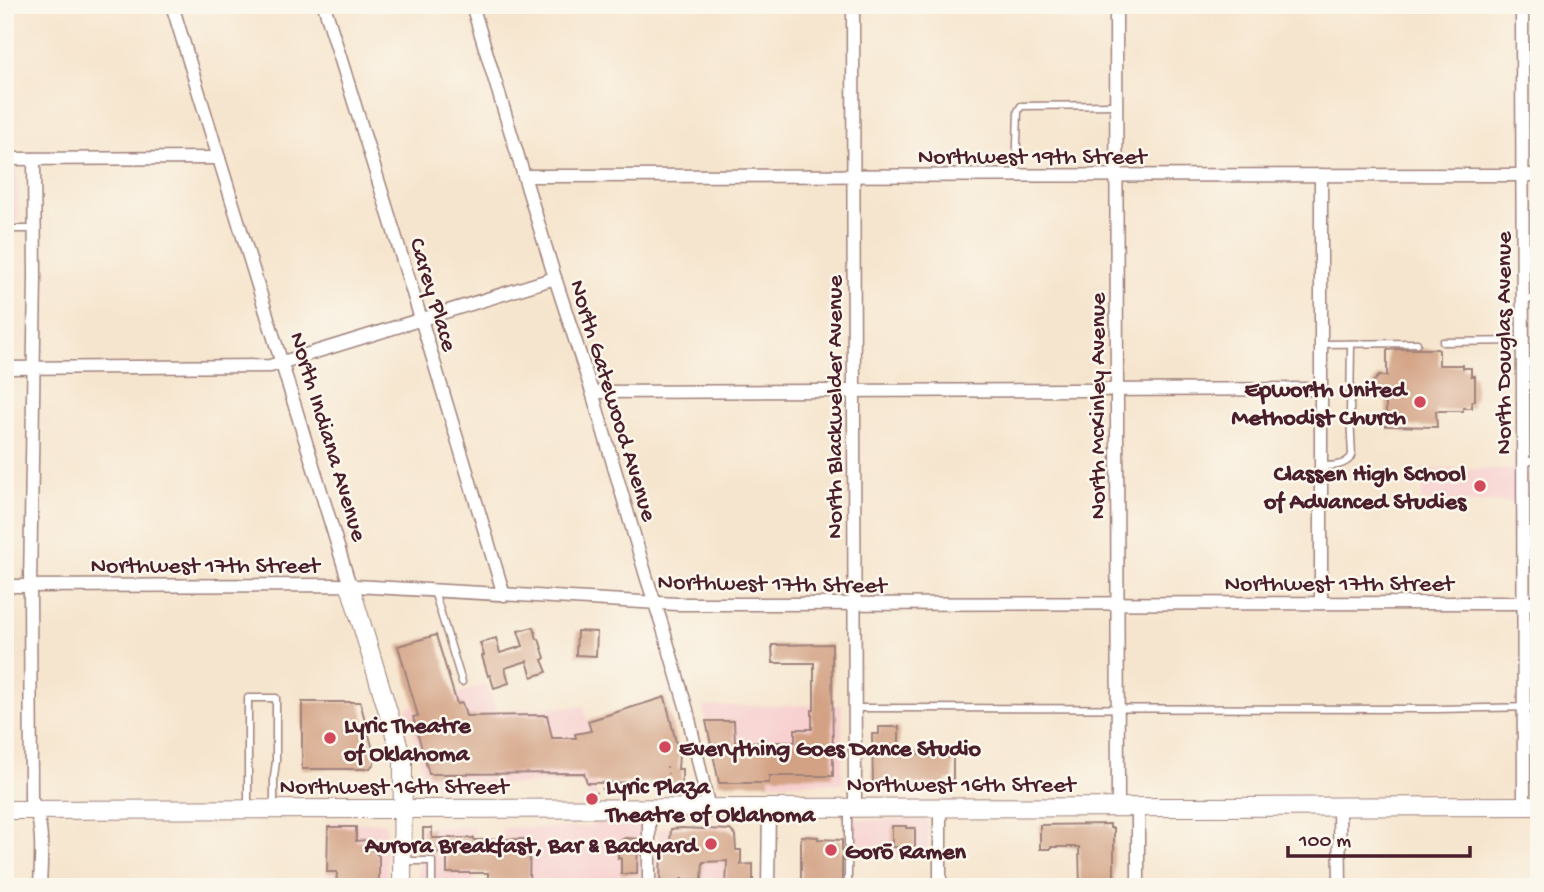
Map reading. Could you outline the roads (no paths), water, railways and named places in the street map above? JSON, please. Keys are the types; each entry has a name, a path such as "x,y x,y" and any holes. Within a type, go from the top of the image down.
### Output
{"street":[{"name":"North Indiana Avenue","path":"172,5 403,761 402,887"},
{"name":"Carey Place","path":"324,5 504,595"},
{"name":"North Gatewood Avenue","path":"472,5 593,393 655,603 683,698 709,808"},
{"name":"North Blackwelder Avenue","path":"852,808 855,708 853,5"},
{"name":"North McKinley Avenue","path":"1116,5 1118,807"},
{"name":"North Douglas Avenue","path":"1522,5 1523,707 1531,806"},
{"path":"5,159 219,158"},
{"path":"34,159 31,798 41,826 40,887"},
{"name":"Northwest 19th Street","path":"525,176 1539,175"},
{"path":"1321,176 1321,603"},
{"path":"5,368 270,366 555,278"},
{"path":"593,393 1321,390"},
{"name":"Northwest 17th Street","path":"5,586 350,586 677,604 1539,603"},
{"name":"Northwest 16th Street","path":"5,810 1531,806"},
{"path":"1138,807 1138,887"},
{"path":"1339,807 1340,887"},
{"path":"649,808 649,887"},
{"path":"768,887 769,808"},
{"path":"940,808 940,887"}],"lane":[{"path":"1016,176 1018,111 1021,106 1116,105"},
{"path":"7,229 35,229"},
{"path":"1523,299 1539,299"},
{"path":"1443,342 1523,341"},
{"path":"1321,344 1417,343"},
{"path":"1322,466 1343,464 1352,456 1351,344"},
{"path":"1523,363 1539,363"},
{"path":"1523,461 1539,461"},
{"path":"434,591 462,682"},
{"path":"248,809 248,698 276,698 274,809"},
{"path":"855,708 1539,707"},
{"path":"848,887 852,808"},
{"path":"402,861 432,862 432,887"}],"place":[{"name":"Epworth United Methodist Church","path":"1420,402"},
{"name":"Classen High School of Advanced Studies","path":"1480,486"},
{"name":"Lyric Theatre of Oklahoma","path":"330,738"},
{"name":"Everything Goes Dance Studio","path":"665,747"},
{"name":"Lyric Plaza Theatre of Oklahoma","path":"592,799"},
{"name":"Aurora Breakfast, Bar & Backyard","path":"711,844"},
{"name":"Gorõ Ramen","path":"831,850"}]}
